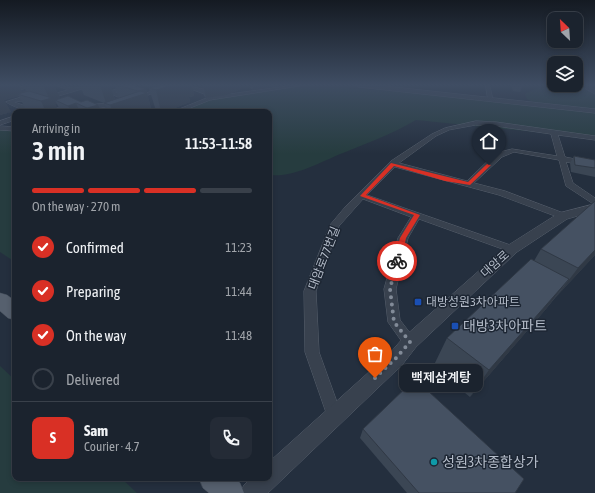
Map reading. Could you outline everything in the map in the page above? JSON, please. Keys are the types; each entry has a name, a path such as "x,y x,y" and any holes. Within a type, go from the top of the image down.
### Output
{"main road":[{"path":"0,300 12,310"},
{"path":"216,481 230,493"}],"street":[{"path":"49,109 65,108"},
{"path":"569,108 595,111"},
{"path":"1,124 12,119"},
{"name":"대암로77번길","path":"334,416 312,352 310,291 335,226 362,196 393,164 434,135 447,129 459,126 476,123 496,124 595,138"},
{"path":"1,124 12,124"},
{"path":"1,124 12,128"},
{"path":"554,132 560,159 569,184 595,202"},
{"path":"470,184 499,155 514,150 595,165"},
{"path":"393,164 446,180 470,184 502,193 563,216"},
{"path":"362,196 512,249"},
{"name":"대암로","path":"272,473 396,358 410,342 512,249 563,216 595,207"},
{"path":"410,342 394,322 390,289 403,238 417,215"},
{"name":"대암로","path":"252,493 264,481"}],"green space":[{"path":"551,108 595,113 595,138 416,120 380,138 297,172 272,175 272,109 183,109"},
{"path":"0,128 12,129 12,260 0,252"},
{"path":"0,366 12,377 12,481 124,481 137,493 0,493"}],"building":[{"path":"574,156 595,160 595,168 575,165"},
{"path":"595,201 595,250 578,268 541,249"},
{"path":"531,259 569,279 489,370 447,338"},
{"name":"성원3차종합상가","path":"415,379 524,479 515,493 419,493 363,429"}],"way so far":[{"path":"375,378 410,342 394,322 390,289 397,261"}],"place":[{"name":"대방성원3차아파트","path":"418,302"},
{"name":"대방3차아파트","path":"455,326"},
{"name":"백제삼계탕","path":"375,378"},
{"name":"성원3차종합상가","path":"434,462"}],"route":[{"path":"397,261 403,238 417,215 362,196 393,164 446,180 470,184 489,165"}]}
